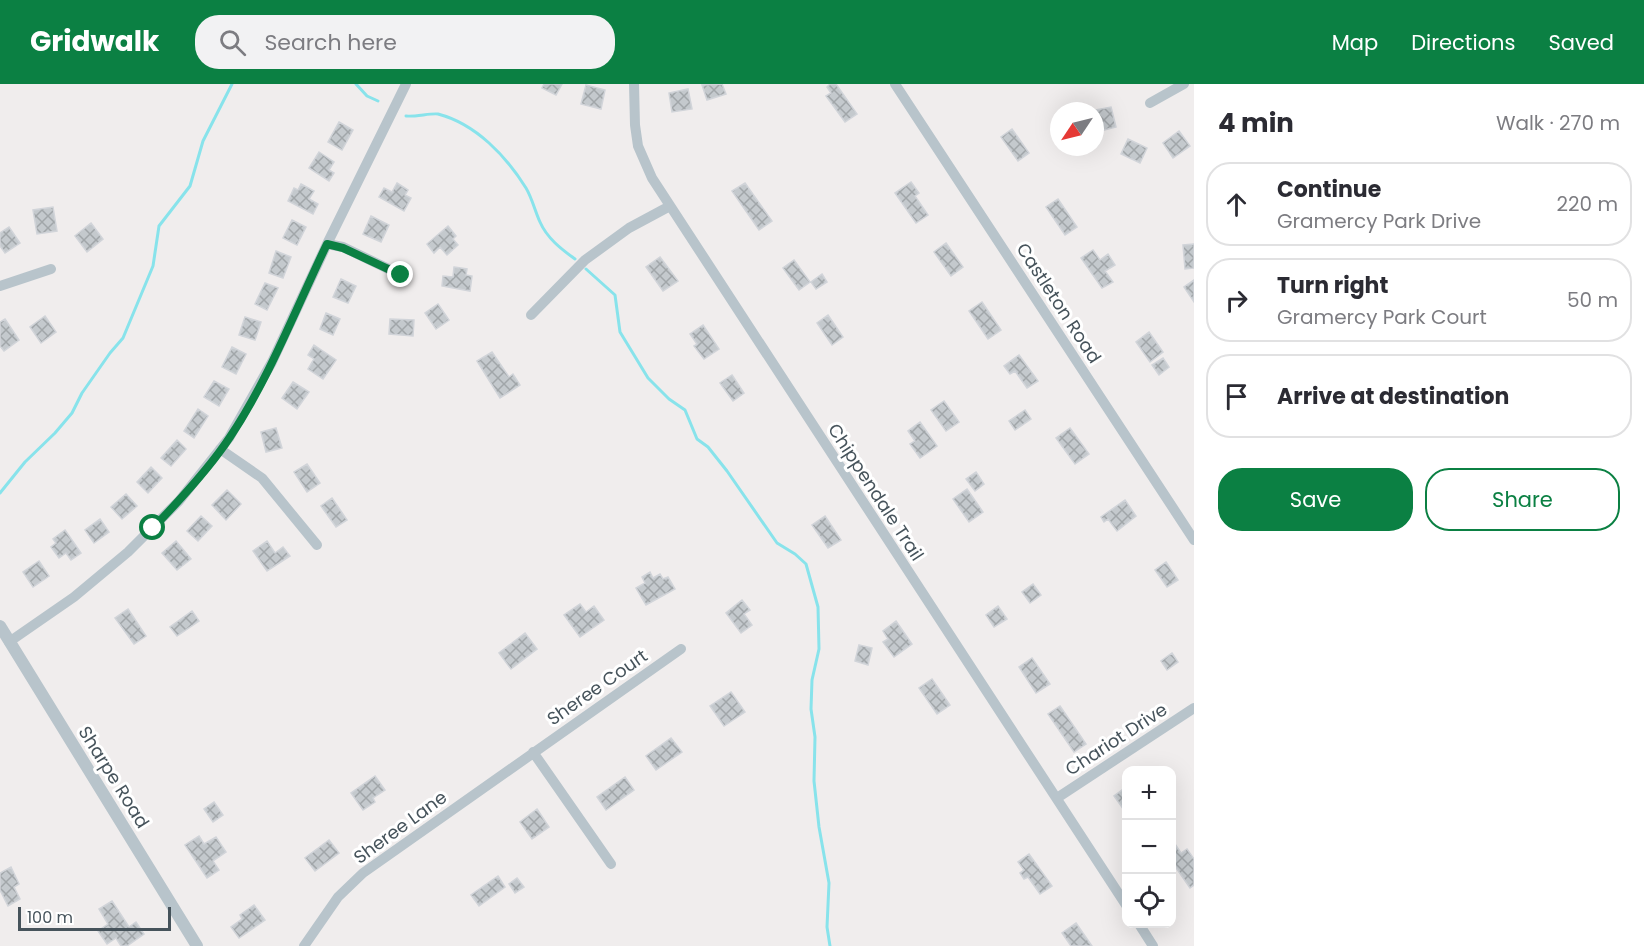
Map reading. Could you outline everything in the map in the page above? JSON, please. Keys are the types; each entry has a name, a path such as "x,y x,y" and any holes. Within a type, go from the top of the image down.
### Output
{"street":[{"path":"9,642 74,597 128,552 179,501 220,449 250,404 272,362 406,84"},
{"name":"Chippendale Trail","path":"634,84 634,125 638,146 652,178 1122,899"},
{"name":"Castleton Road","path":"895,84 1194,540"},
{"path":"1150,103 1184,84"},
{"path":"531,315 585,260 629,228 670,206"},
{"path":"327,244 343,248 401,275"},
{"path":"0,286 51,269"},
{"path":"220,449 262,478 317,545"},
{"name":"Sharpe Road","path":"0,626 197,946"},
{"name":"Sheree Court","path":"532,752 681,650"},
{"name":"Chariot Drive","path":"1057,798 1194,708"},
{"path":"532,752 610,864"},
{"name":"Sheree Lane","path":"304,946 338,897 363,873 532,752"},
{"path":"1141,928 1153,946"}],"building":[{"path":"544,84 562,84 556,95 542,88"},
{"path":"722,84 726,94 707,100 702,85"},
{"path":"830,84 836,84 857,114 845,122 826,96 831,93 827,87"},
{"path":"586,85 605,90 601,109 581,104"},
{"path":"688,89 692,109 672,112 669,93"},
{"path":"1111,107 1116,127 1104,130 1104,108"},
{"path":"339,122 353,130 342,150 328,142"},
{"path":"1012,129 1029,153 1018,161 1001,137"},
{"path":"1179,131 1190,146 1173,158 1163,143"},
{"path":"1128,139 1147,148 1140,163 1121,154"},
{"path":"319,152 334,162 329,170 334,173 329,181 309,168"},
{"path":"911,182 919,193 915,196 928,215 916,223 895,193"},
{"path":"397,183 408,190 405,195 411,198 404,211 379,197 384,188 392,192"},
{"path":"745,183 772,221 759,230 732,191"},
{"path":"301,184 314,191 309,199 318,204 313,214 288,201 294,188 298,190"},
{"path":"1058,199 1077,227 1065,235 1046,207"},
{"path":"53,207 57,231 37,234 33,210"},
{"path":"371,216 389,225 381,242 363,234"},
{"path":"292,220 306,227 297,245 283,238"},
{"path":"91,223 103,239 87,252 75,236"},
{"path":"448,226 456,236 453,239 458,245 447,255 440,247 434,253 427,244"},
{"path":"9,227 20,243 5,253 0,246 0,233"},
{"path":"946,243 963,267 951,276 934,252"},
{"path":"1194,244 1194,268 1185,269 1183,245"},
{"path":"1093,250 1100,260 1108,254 1115,265 1105,271 1113,282 1102,288 1081,258"},
{"path":"276,251 291,257 283,278 269,273"},
{"path":"660,257 678,281 663,291 646,267"},
{"path":"794,260 810,282 799,290 783,268"},
{"path":"454,267 467,269 466,275 472,276 470,291 442,286 443,276 453,277"},
{"path":"822,274 827,282 816,289 811,282"},
{"path":"341,279 356,286 348,303 333,297"},
{"path":"1194,280 1194,302 1184,287"},
{"path":"265,283 278,288 267,310 255,304"},
{"path":"982,302 1001,330 988,339 969,311"},
{"path":"438,304 449,320 436,329 425,313"},
{"path":"326,313 340,319 333,335 320,329"},
{"path":"828,315 843,337 832,345 817,323"},
{"path":"45,316 56,332 41,343 30,327"},
{"path":"245,317 261,322 255,340 239,335"},
{"path":"5,319 19,340 4,351 0,346 0,322"},
{"path":"390,319 414,320 413,336 389,334"},
{"path":"703,325 719,349 704,359 694,346 697,344 690,334"},
{"path":"1149,332 1163,352 1150,362 1136,342"},
{"path":"314,345 336,360 323,379 308,369 314,359 308,355"},
{"path":"232,347 246,354 236,374 222,367"},
{"path":"492,352 509,377 513,374 520,385 500,398 477,361"},
{"path":"1019,355 1038,381 1027,388 1015,371 1010,374 1004,366"},
{"path":"1163,358 1169,367 1159,375 1152,365"},
{"path":"732,375 744,393 733,401 720,383"},
{"path":"214,381 229,389 219,406 204,397"},
{"path":"293,382 309,392 297,409 282,398"},
{"path":"944,401 959,422 946,431 931,410"},
{"path":"198,409 208,416 194,438 184,431"},
{"path":"1025,410 1031,419 1015,430 1009,421"},
{"path":"920,422 937,446 920,458 910,444 915,441 908,431"},
{"path":"276,428 282,448 266,452 261,432"},
{"path":"1070,428 1089,454 1075,464 1056,438"},
{"path":"177,440 186,449 171,466 161,458"},
{"path":"307,464 320,483 307,492 294,472"},
{"path":"151,467 162,478 148,493 137,482"},
{"path":"976,472 984,484 975,491 966,479"},
{"path":"967,489 983,512 969,522 953,499"},
{"path":"227,490 241,504 226,520 212,505"},
{"path":"126,494 137,506 122,519 111,507"},
{"path":"332,498 347,520 336,527 321,506"},
{"path":"1125,500 1136,516 1117,531 1108,519 1104,522 1101,517"},
{"path":"201,516 212,526 198,541 187,531"},
{"path":"825,516 841,540 828,548 812,525"},
{"path":"100,519 109,532 94,543 85,530"},
{"path":"65,530 81,553 71,560 66,553 59,558 51,547 56,543 53,539"},
{"path":"176,541 191,559 177,570 162,553"},
{"path":"267,541 275,553 283,547 290,556 267,571 253,551"},
{"path":"39,561 49,576 33,587 23,572"},
{"path":"1166,562 1178,580 1167,587 1155,570"},
{"path":"650,572 653,578 660,574 663,579 668,577 675,589 646,605 636,588 645,583 642,577"},
{"path":"1033,584 1041,595 1030,603 1022,592"},
{"path":"742,600 750,610 744,614 752,625 741,633 726,613"},
{"path":"580,604 586,612 594,606 604,620 580,637 564,615"},
{"path":"998,606 1007,619 994,627 986,615"},
{"path":"128,609 146,636 134,644 115,618"},
{"path":"192,611 199,621 177,636 170,627"},
{"path":"896,621 912,644 894,657 883,642 888,639 883,631"},
{"path":"525,633 537,649 511,669 499,653"},
{"path":"859,645 872,648 868,665 855,661"},
{"path":"1172,653 1178,662 1167,670 1161,661"},
{"path":"1032,658 1050,684 1036,693 1019,667"},
{"path":"932,679 950,705 937,714 919,688"},
{"path":"731,692 745,712 724,726 710,706"},
{"path":"1060,706 1086,744 1074,752 1048,714"},
{"path":"671,738 682,752 656,770 646,756"},
{"path":"375,776 385,790 373,798 375,802 363,810 351,793"},
{"path":"625,777 634,790 606,810 597,797"},
{"path":"1122,790 1122,807 1114,796"},
{"path":"214,802 223,815 213,822 204,809"},
{"path":"537,809 549,827 532,839 520,822"},
{"path":"199,836 204,844 216,837 226,852 213,861 219,870 207,878 185,845"},
{"path":"329,840 339,853 315,871 305,858"},
{"path":"1176,846 1181,853 1187,849 1194,859 1194,885 1190,888 1176,868"},
{"path":"1029,854 1052,886 1040,894 1028,877 1024,879 1020,873 1024,870 1018,862"},
{"path":"11,867 19,884 14,887 20,899 8,906 0,890 0,873"},
{"path":"498,876 505,887 479,906 471,895"},
{"path":"517,878 524,887 515,893 509,884"},
{"path":"112,901 129,927 136,922 144,934 127,946 121,946 116,938 107,944 98,931 108,924 99,909"},
{"path":"254,905 265,920 239,938 231,927 242,919 240,915"},
{"path":"1076,923 1092,946 1071,946 1062,933"}],"waterway":[{"path":"0,493 25,462 72,413 82,393 123,338 153,266 159,226 190,186 203,141 232,84"},
{"path":"356,84 367,96 378,101"},
{"path":"406,116 438,114 465,125 489,143 509,164 526,188 546,233 575,259"},
{"path":"586,269 615,295 620,332 648,378 669,399 685,410 697,439 708,447 727,471 777,543 806,564 818,607 819,649 812,680 811,709 815,737 814,781 829,883 827,927 830,946"}],"route":[{"path":"153,528 179,501 230,438 272,362 327,244 343,248 401,275"}]}
